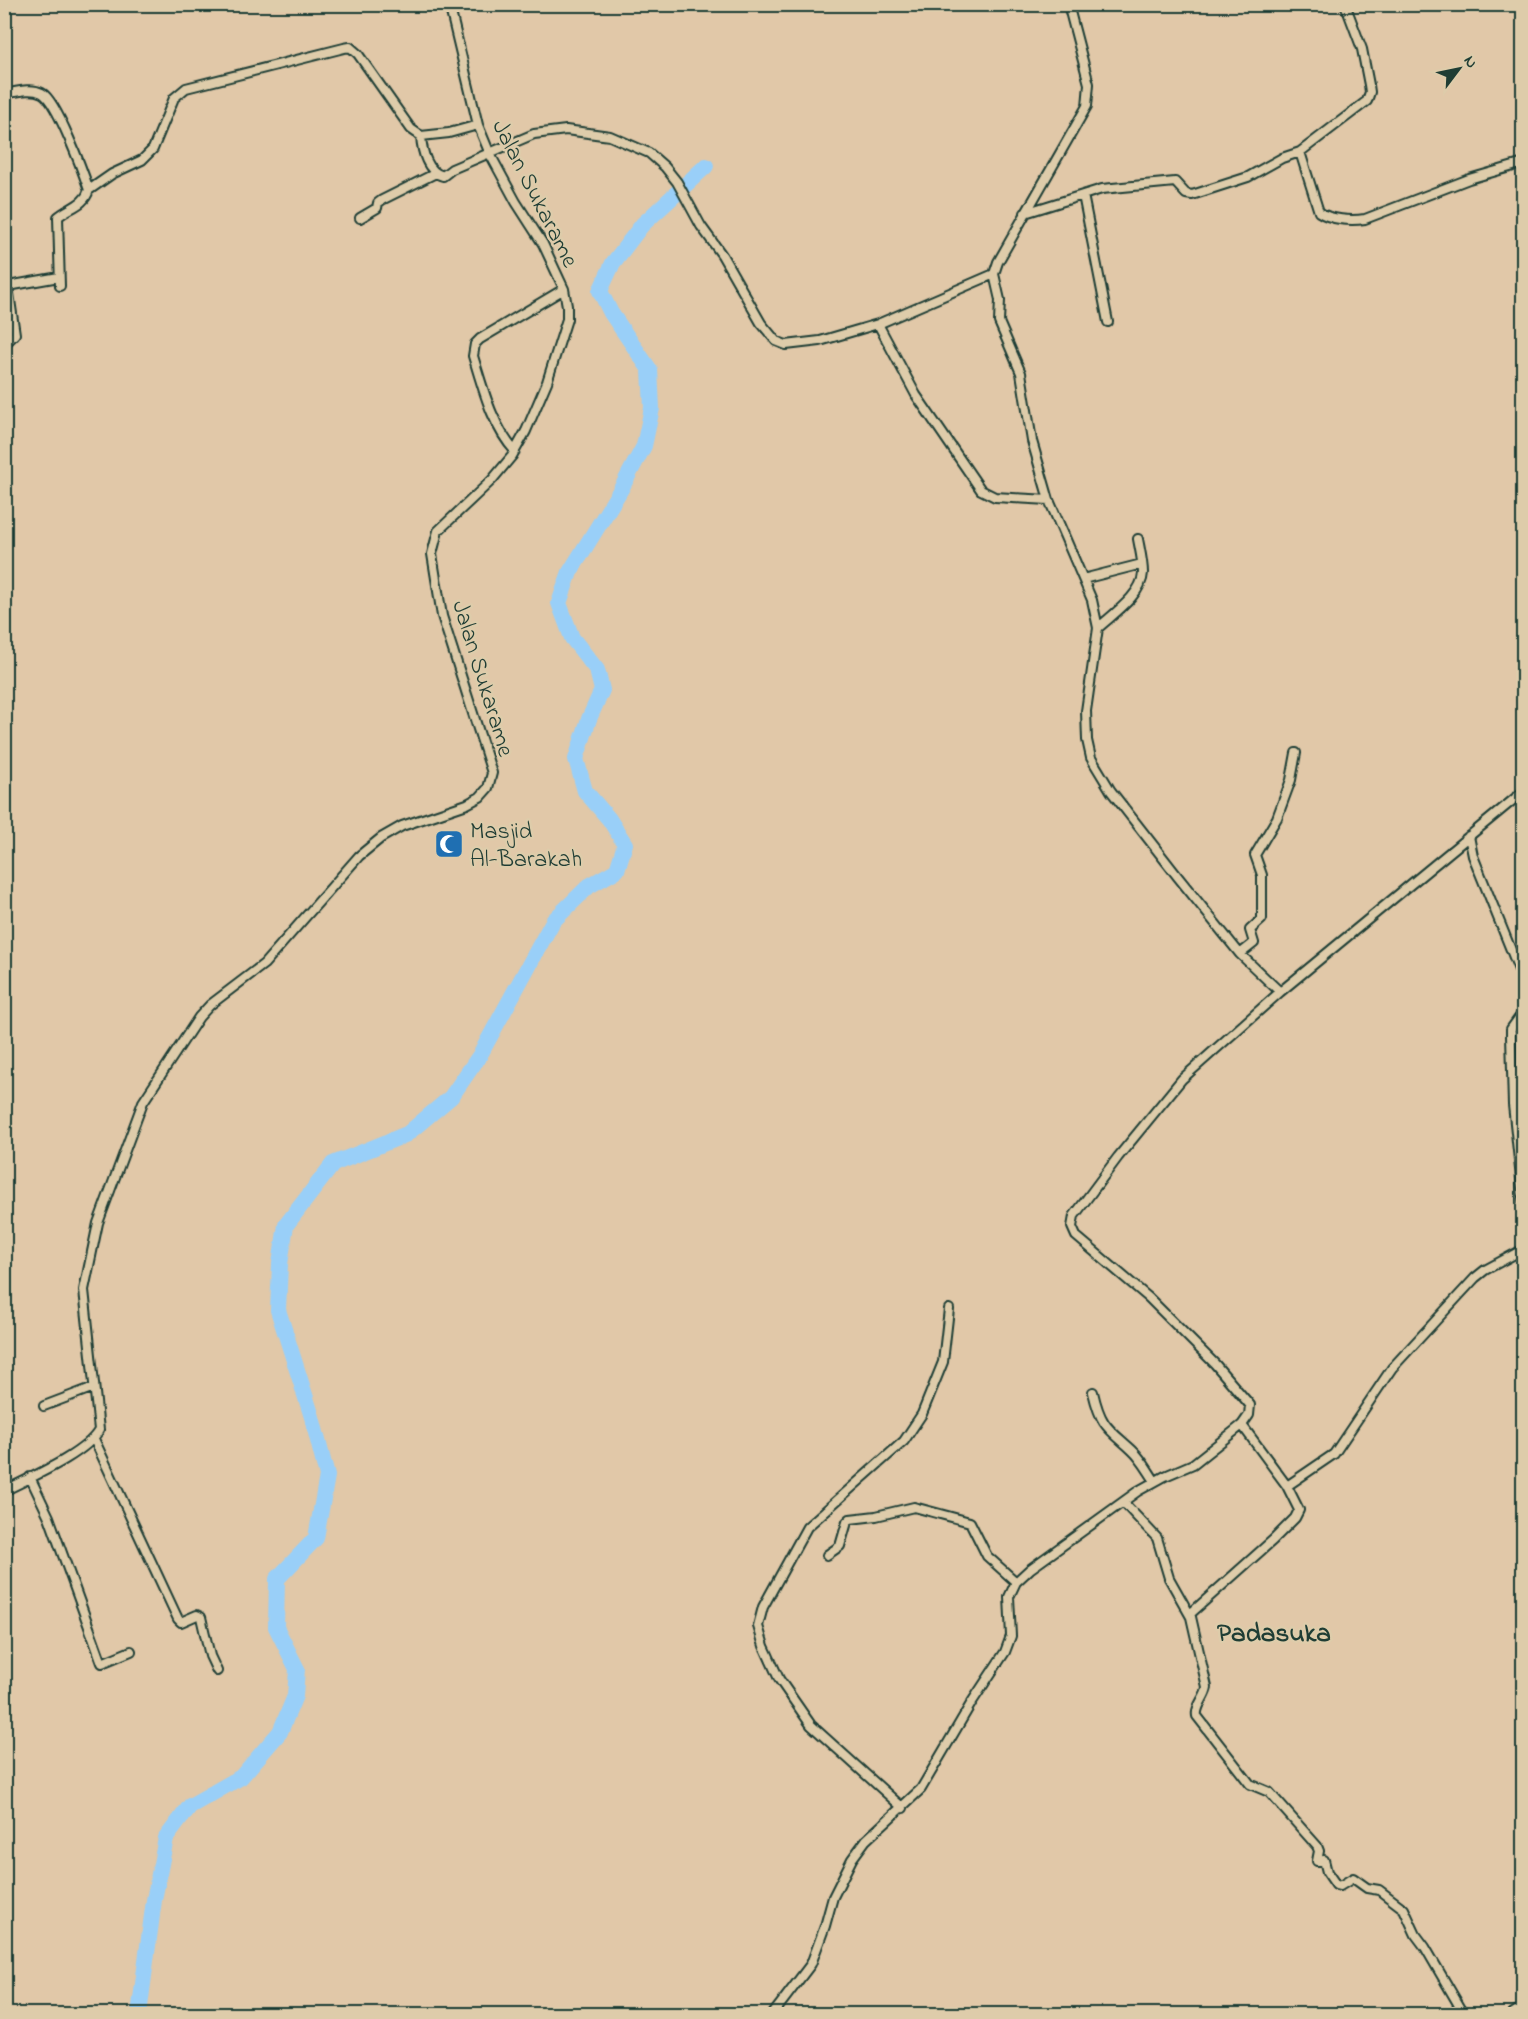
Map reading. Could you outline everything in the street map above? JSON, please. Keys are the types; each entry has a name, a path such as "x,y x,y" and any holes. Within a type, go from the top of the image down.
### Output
{"street":[{"name":"Jalan Sukarame","path":"94,1439 99,1431 84,1290 98,1223 143,1102 199,1017 210,1005 264,964 359,856 381,838 402,826 467,804 480,797 488,788 492,774 442,616 432,554 438,531 492,480 515,451 547,382 567,319 564,289 543,244 516,202 490,154 478,125 449,4"},
{"path":"1068,4 1089,84 1087,106 1025,213 998,262 994,274 1000,300 999,322 1020,373 1032,441 1049,500 1092,600 1098,628 1086,711 1087,740 1091,758 1111,791 1240,954 1280,992"},
{"path":"1025,213 1115,187 1174,182 1179,184 1187,195 1192,195 1248,177 1310,146 1322,134 1364,105 1369,96 1362,49 1345,4"},
{"path":"89,190 112,174 142,160 153,149 174,98 186,88 344,48 350,47 358,54 411,129 421,136 449,133 478,125"},
{"path":"4,94 25,90 38,91 48,98 70,139 89,190 87,198 57,217 60,286"},
{"path":"421,136 422,150 436,173 443,176 452,169 534,134 566,130 610,136 649,153 677,182 701,226 722,255 761,323 776,341 786,345 820,341 878,324 994,274"},
{"path":"1300,152 1319,212 1323,215 1350,220 1365,219 1469,178 1524,164"},
{"path":"360,218 377,208 378,203 382,200 436,173"},
{"path":"1083,195 1108,322"},
{"path":"4,345 15,334 8,290 13,284 59,277"},
{"path":"515,451 508,444 487,401 472,356 473,350 480,339 564,289"},
{"path":"878,324 916,395 981,490 995,497 1049,500"},
{"path":"1098,628 1135,592 1142,581 1138,539"},
{"path":"1083,579 1142,564"},
{"path":"1240,954 1254,943 1250,930 1262,920 1262,882 1255,855 1277,818 1291,780 1296,753"},
{"path":"773,2014 811,1964 833,1897 852,1859 866,1840 921,1789 972,1702 1005,1653 1011,1636 1009,1597 1016,1582 1030,1569 1123,1502 1155,1482 1193,1464 1242,1425 1251,1409 1240,1391 1149,1298 1085,1246 1072,1227 1074,1216 1118,1156 1182,1079 1280,992 1524,791"},
{"path":"1469,836 1473,856 1524,982"},
{"path":"1524,1011 1511,1029 1510,1036 1513,1105 1524,1206"},
{"path":"1287,1486 1334,1454 1392,1368 1475,1278 1524,1249"},
{"path":"903,1808 811,1725 779,1679 758,1626 763,1607 807,1527 904,1441 922,1414 943,1362 949,1309"},
{"path":"44,1406 94,1387"},
{"path":"1093,1392 1096,1408 1109,1431 1140,1458 1155,1482"},
{"path":"1190,1614 1295,1518 1299,1508 1287,1486 1242,1425"},
{"path":"4,1491 76,1452 94,1439 178,1619 182,1622 197,1615 201,1617 210,1656 217,1671"},
{"path":"30,1477 49,1517 102,1663 131,1651"},
{"path":"1123,1502 1158,1538 1168,1575 1190,1614 1207,1687 1197,1710 1197,1716 1250,1784 1269,1792 1316,1844 1320,1861 1336,1886 1353,1878 1367,1888 1380,1890 1404,1909 1416,1935 1464,2014"},
{"path":"827,1555 840,1546 850,1519 917,1508 970,1522 987,1556 1016,1582"},
{"path":"1513,2014 1524,2007"}],"waterway":[{"path":"139,2014 154,1900 166,1838 190,1806 241,1777 280,1732 295,1696 297,1669 276,1627 277,1579 316,1538 327,1476 312,1417 278,1310 280,1264 286,1225 333,1164 407,1134 451,1097 480,1055 553,921 589,886 617,870 625,844 609,819 585,791 576,759 589,719 602,690 597,670 572,638 559,603 570,572 621,489 644,446 652,408 650,370 611,313 600,291 613,263 642,225 706,166"}],"place":[{"name":"Masjid Al-Barakah","path":"449,844"}],"district":[{"name":"Padasuka","path":"1274,1632"}]}
